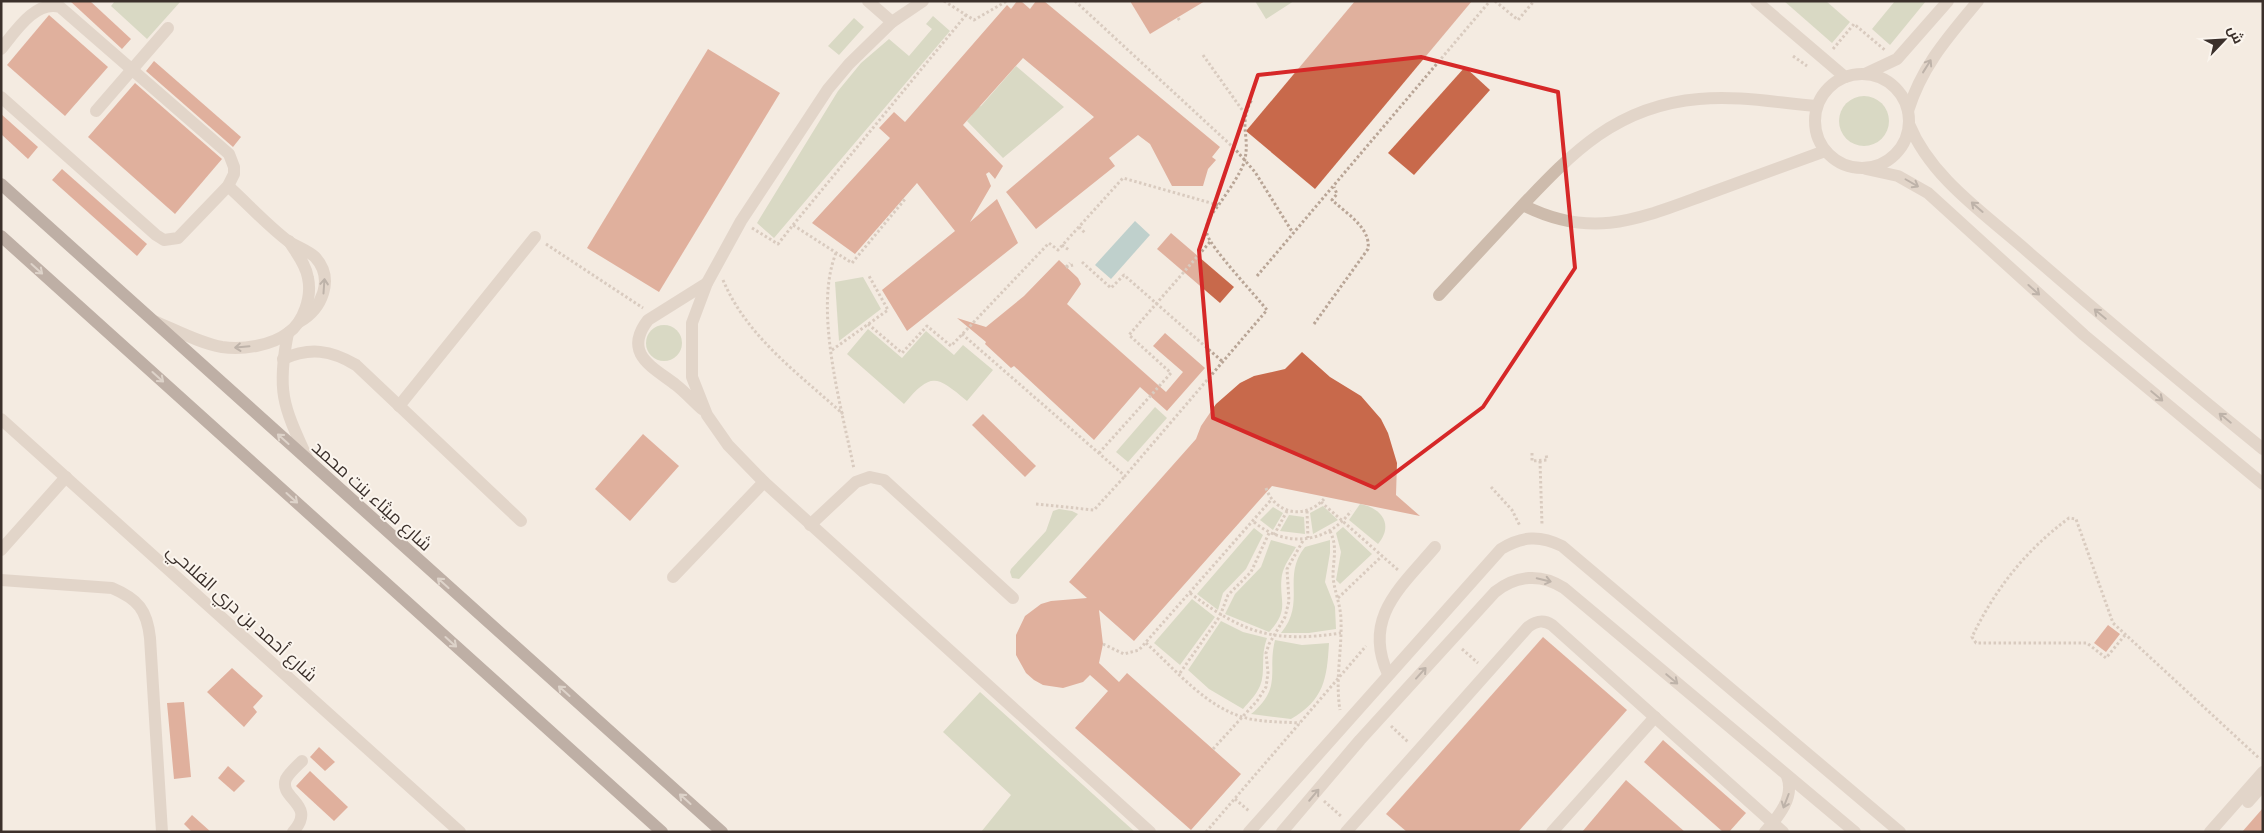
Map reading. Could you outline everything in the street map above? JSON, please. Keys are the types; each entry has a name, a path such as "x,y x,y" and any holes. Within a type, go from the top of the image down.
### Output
{"main road":[{"name":"شارع ميثاء بنت محمد","path":"1,184 722,832"},
{"path":"1,236 662,832"}],"street":[{"path":"868,1 892,22"},
{"path":"707,415 692,378 690,349 692,323 707,283 741,221 828,89 849,64 892,22 922,1"},
{"path":"1756,1 1845,77"},
{"path":"1948,1 1897,59 1863,74 1845,77 1833,84 1824,94 1817,106 1815,122 1817,137 1825,151 1836,161 1850,167 1866,168 1898,176 1928,193 2084,335 2263,484"},
{"path":"1908,111 1914,90 1928,65 1978,1"},
{"path":"1,49 36,10 50,4 64,11 229,154 234,167 234,174 228,186 178,238 164,240 156,235 1,97"},
{"path":"96,111 168,28"},
{"path":"1863,74 1887,81 1903,99 1908,111 1909,124 1906,137 1900,149 1879,166 1866,168"},
{"path":"1439,295 1561,164 1595,136 1634,115 1655,108 1698,99 1720,98 1817,106"},
{"path":"1909,124 1922,152 1942,176 2070,288 2263,449"},
{"path":"1523,205 1537,212 1569,222 1618,223 1649,215 1825,151"},
{"path":"151,319 207,343 233,348 260,344 293,328 311,314 321,300 325,284 324,274 314,257 289,241 228,186"},
{"path":"399,406 535,237"},
{"path":"707,283 684,299 654,315 643,327 638,342 642,357 652,369 676,385 707,415 728,445 764,482 1150,832"},
{"path":"293,328 283,359 282,386 284,400 309,462"},
{"path":"283,359 297,353 313,350 343,357 356,365 521,521"},
{"name":"شارع أحمد بن دري الفلاحي","path":"1,420 456,830"},
{"path":"1,550 66,477"},
{"path":"810,525 856,482 863,479 877,478 890,484 1013,598"},
{"path":"673,577 764,482"},
{"path":"1248,832 1501,549 1512,542 1524,539 1543,539 1553,542 1569,553 1900,832"},
{"path":"1388,674 1380,653 1379,630 1388,605 1435,547"},
{"path":"1282,832 1360,740 1495,592 1509,583 1525,578 1542,578 1564,588 1855,832"},
{"path":"1,580 112,588 128,595 140,606 148,621 149,629 162,832"},
{"path":"1349,829 1528,627 1540,621 1546,621 1552,625 1655,717 1774,829 1788,798 1790,782 1787,776"},
{"path":"1552,832 1655,717"},
{"path":"293,832 300,823 302,816 301,808 285,787 286,780 302,761"},
{"path":"2210,832 2263,772"},
{"path":"2221,832 2263,785"}],"path":[{"path":"944,1 974,20 1007,1"},
{"path":"1075,1 1235,149 1255,172 1293,233"},
{"path":"1257,276 1490,1"},
{"path":"1495,1 1518,20 1534,1"},
{"path":"741,221 778,244 966,15"},
{"path":"1830,51 1854,24 1897,59"},
{"path":"1203,55 1245,114"},
{"path":"1036,504 1094,510 1267,310 1210,242 1206,226 1245,162 1246,149 1243,127 1245,114 1252,99"},
{"path":"868,324 902,353 927,326 951,346 1049,242 1058,250 1123,178 1218,205"},
{"path":"1314,324 1368,249 1370,239 1365,230 1332,200 1337,194 1334,187"},
{"path":"793,225 852,263 906,198"},
{"path":"1079,227 1085,233"},
{"path":"535,237 654,315"},
{"path":"1099,453 1171,373 1129,336 1210,242"},
{"path":"1062,244 1069,250"},
{"path":"836,253 831,265 827,288 831,351 856,482"},
{"path":"718,262 722,277 735,306 754,332 843,414"},
{"path":"1082,262 1111,288 1124,275 1222,362"},
{"path":"831,351 888,310 869,276"},
{"path":"962,334 1125,476"},
{"path":"1532,453 1532,461 1547,460 1546,454"},
{"path":"1540,461 1543,539"},
{"path":"1491,487 1512,510 1524,539"},
{"path":"1266,488 1272,500 1287,511 1307,511 1323,500 1342,521 1408,579"},
{"path":"1103,644 1124,654 1134,653 1146,643 1272,500"},
{"path":"1274,535 1287,511"},
{"path":"1307,511 1308,538"},
{"path":"1253,522 1274,535 1288,539 1304,539 1330,530 1351,511"},
{"path":"2125,635 2106,658 2087,643 1976,643 1972,637 2005,579 2035,546 2069,518 2076,519 2113,623 2263,762"},
{"path":"1330,530 1336,546 1333,573 1340,608 1341,632 1337,679 1338,700 1344,724"},
{"path":"1180,673 1220,616 1228,595 1255,566 1269,533"},
{"path":"1213,749 1243,717 1266,687 1268,673 1266,653 1288,609 1287,569 1304,539"},
{"path":"1338,598 1382,556"},
{"path":"1190,594 1220,616 1245,628 1273,636 1317,636 1341,632"},
{"path":"1206,832 1379,630"},
{"path":"1146,643 1212,702 1243,717 1260,721 1300,723"},
{"path":"1386,732 1391,726 1418,750"},
{"path":"1319,807 1325,801 1349,829"}],"highlighted area":[{"path":"1421,57 1558,92 1575,268 1483,407 1375,488 1213,418 1199,250 1258,75"}],"green space":[{"path":"115,1 181,1 147,39 111,6"},
{"path":"1255,1 1294,1 1266,19"},
{"path":"1784,1 1826,1 1850,22 1832,43"},
{"path":"1895,1 1926,1 1890,45 1872,29"},
{"path":"933,16 950,31 774,238 757,223 838,91 861,63 889,39 909,56 932,29 926,24"},
{"path":"854,18 864,27 839,55 828,46"},
{"path":"1016,66 1064,107 1003,158 967,121 972,115 967,110 981,106"},
{"path":"1864,96 1882,103 1889,121 1882,139 1864,146 1846,139 1839,121 1846,103"},
{"path":"863,277 881,309 839,341 835,282"},
{"path":"664,325 671,326 677,330 681,336 681,350 677,356 671,360 664,361 657,360 651,356 647,350 646,343 647,336 651,330 657,326"},
{"path":"868,329 902,358 926,331 954,355 963,345 993,370 967,401 948,386 934,381 921,386 904,404 847,354"},
{"path":"1155,407 1167,418 1128,462 1116,452"},
{"path":"1360,504 1374,509 1383,518 1385,530 1378,544 1349,520"},
{"path":"1323,506 1338,520 1313,534 1310,513"},
{"path":"1273,507 1283,513 1273,530 1260,520"},
{"path":"1059,509 1078,514 1019,579 1012,578 1011,569 1046,531 1053,511"},
{"path":"1289,515 1304,517 1305,534 1280,531"},
{"path":"1343,527 1372,554 1340,584 1336,580 1341,552 1336,533"},
{"path":"1254,528 1263,535 1246,569 1223,593 1218,610 1197,594"},
{"path":"1271,540 1296,547 1282,575 1282,610 1280,617 1269,632 1225,614 1235,594 1261,567"},
{"path":"1330,540 1330,553 1325,582 1335,607 1336,629 1309,633 1281,633 1289,622 1292,611 1295,569 1298,558 1305,547"},
{"path":"1192,599 1215,617 1180,665 1154,643"},
{"path":"1221,621 1243,632 1267,638 1262,681 1243,709 1209,689 1188,670"},
{"path":"1275,640 1302,645 1329,643 1327,667 1322,687 1311,704 1291,719 1251,714 1267,696 1271,687"},
{"path":"980,692 1135,832 981,832 1011,795 943,732"}],"water":[{"path":"1135,221 1150,235 1111,279 1095,265"}],"building":[{"path":"70,1 90,1 131,39 122,49"},
{"path":"1017,1 1021,1 1030,9 1036,1 1044,1 1220,147 1212,157 1216,160 1208,169 1203,186 1172,186 1150,144 1138,135 1109,158 1115,166 1036,229 1006,192 1094,117 1023,58 963,125 1003,166 995,179 989,172 986,174 991,186 970,222 997,199 1018,243 907,331 882,290 955,231 917,183 855,254 812,223 890,138 879,128 894,112 905,122 1007,5 1011,9"},
{"path":"1130,1 1205,1 1150,34"},
{"path":"1355,1 1472,1 1315,189 1246,131"},
{"path":"49,15 108,67 65,116 7,65"},
{"path":"708,49 780,93 659,292 587,248"},
{"path":"154,61 241,137 233,147 146,71"},
{"path":"1465,67 1490,90 1414,175 1388,153"},
{"path":"135,83 222,159 175,214 88,137"},
{"path":"1,114 38,147 28,159 1,134"},
{"path":"62,169 147,244 137,256 52,180"},
{"path":"1171,233 1234,287 1220,303 1157,249"},
{"path":"1059,260 1078,278 1081,284 1067,304 1166,392 1183,372 1153,346 1165,333 1205,368 1167,411 1140,387 1094,440 1014,366 1011,368 985,344 986,342 957,318 986,327 1024,296"},
{"path":"1302,352 1330,377 1361,396 1381,419 1388,433 1397,463 1396,495 1420,516 1272,486 1134,641 1099,610 1103,644 1099,663 1119,682 1127,673 1241,774 1191,830 1075,728 1108,691 1090,675 1083,682 1063,688 1043,685 1034,680 1026,673 1016,655 1016,635 1025,616 1041,604 1051,601 1087,598 1069,582 1196,439 1201,426 1216,404 1240,383 1254,376 1285,369"},
{"path":"983,414 1036,466 1025,477 972,425"},
{"path":"643,434 679,466 630,521 595,489"},
{"path":"2108,625 2120,634 2106,652 2094,643"},
{"path":"1543,637 1627,710 1518,832 1407,832 1386,814"},
{"path":"232,668 263,696 253,707 257,712 244,727 207,692"},
{"path":"184,702 191,777 174,779 167,703"},
{"path":"1663,740 1746,813 1729,832 1723,832 1644,762"},
{"path":"319,747 335,762 325,771 310,757"},
{"path":"228,766 245,781 234,792 218,778"},
{"path":"310,771 348,807 334,821 296,786"},
{"path":"1626,780 1685,832 1582,832"},
{"path":"2263,808 2263,832 2242,832"},
{"path":"192,815 211,832 192,832 184,824"}]}
